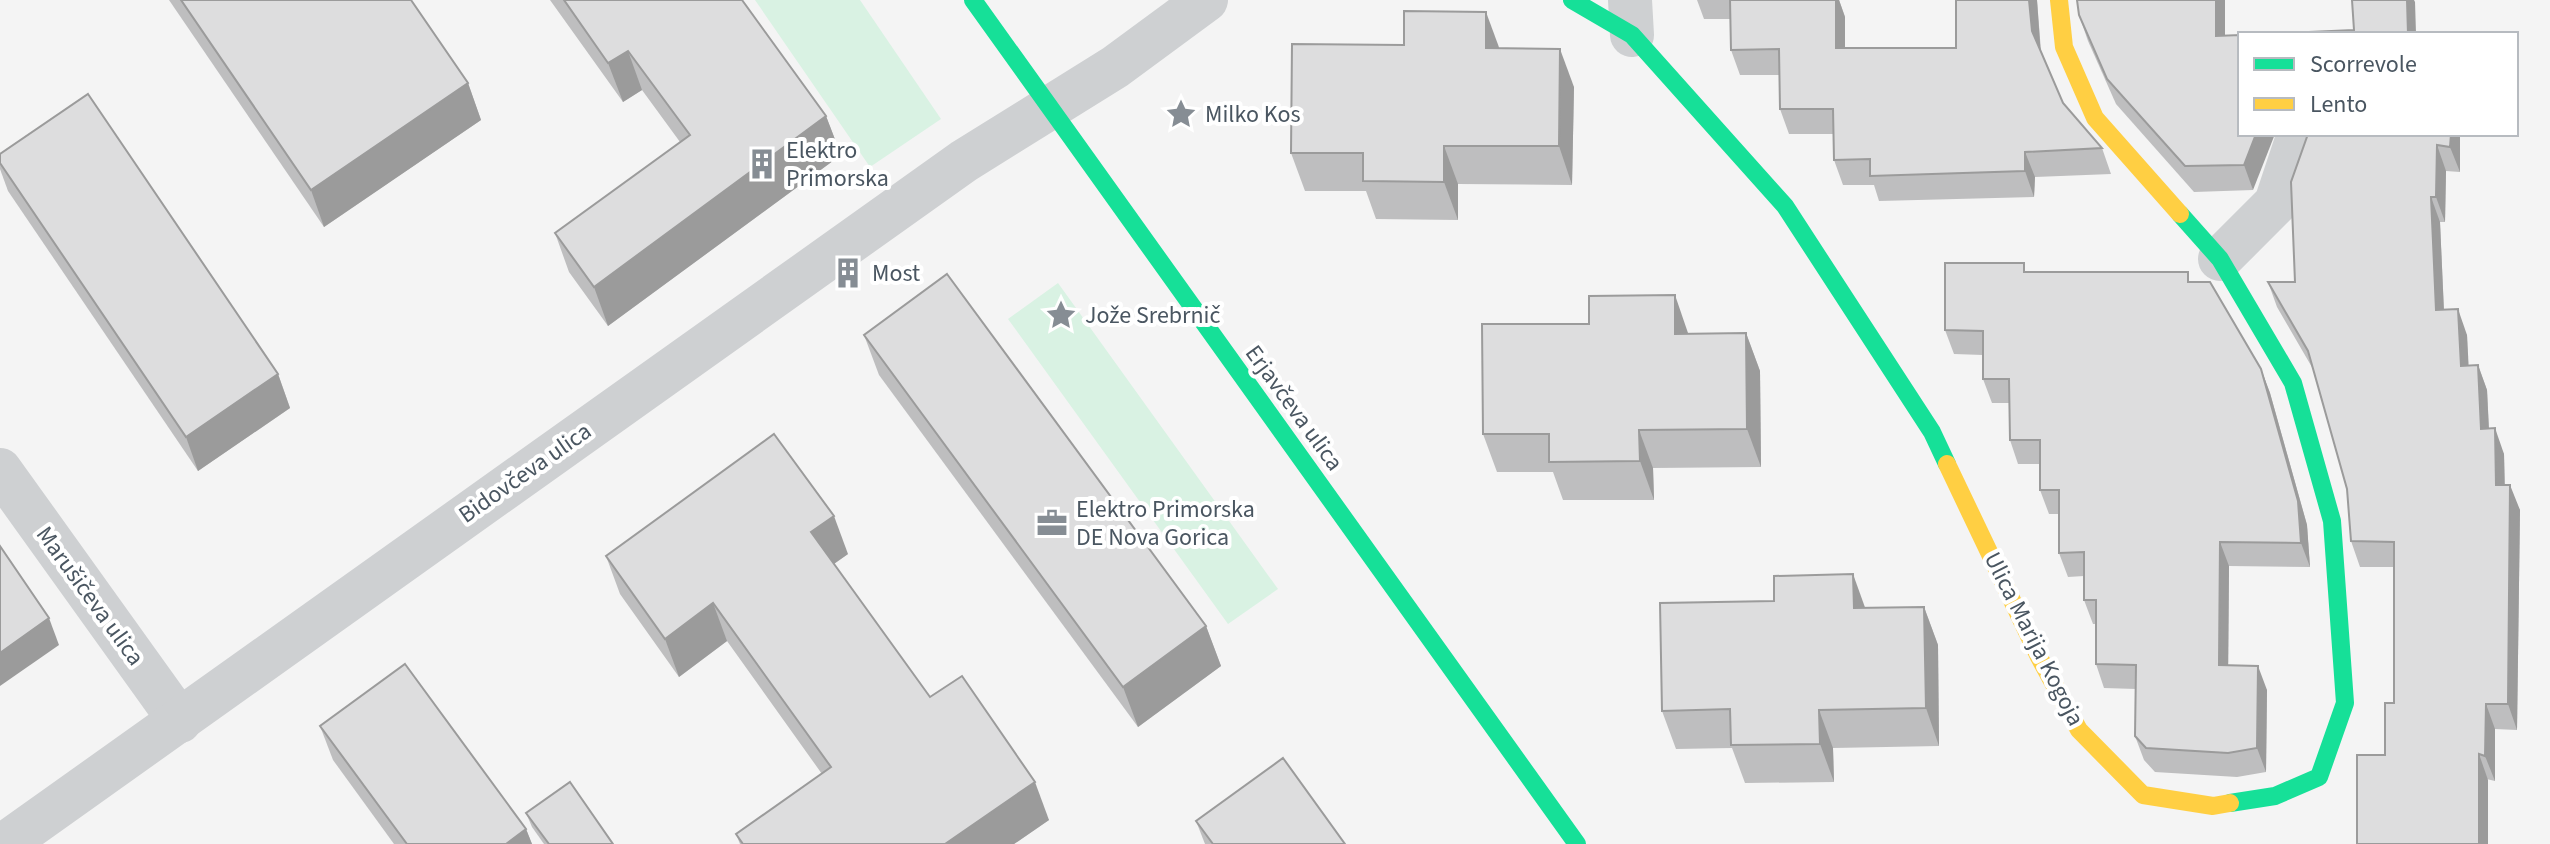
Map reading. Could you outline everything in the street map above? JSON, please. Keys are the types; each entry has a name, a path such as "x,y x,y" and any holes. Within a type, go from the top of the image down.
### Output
{"street":[{"name":"Erjavčeva ulica","path":"973,0 1577,844"},
{"path":"1050,109 1115,67 1206,0"},
{"name":"Ulica Marija Kogoja","path":"1572,0 1631,17 1785,206 1932,432 2039,657 2079,730 2143,795 2213,806 2275,796 2319,777 2345,703 2332,521 2293,383 2220,259 2095,118 2064,47 2059,0"},
{"name":"Bidovčeva ulica","path":"5,844 964,161 1050,109"},
{"path":"2220,259 2276,203 2298,136"},
{"name":"Marušičeva ulica","path":"0,470 180,721"}],"green space":[{"path":"755,0 860,0 941,119 870,167"},
{"path":"1058,283 1278,589 1228,624 1008,319"}],"building":[{"path":"181,0 411,0 468,83 311,190"},
{"name":"Elektro Primorska","path":"564,0 742,0 826,116 594,287 555,233 690,135 628,51 608,63"},
{"path":"1730,0 1836,0 1836,48 1956,48 1956,0 2029,0 2032,31 2063,103 2102,148 2025,152 2025,171 1870,176 1870,159 1834,160 1833,109 1780,109 1779,49 1731,50"},
{"path":"2077,0 2216,0 2216,36 2238,35 2238,136 2255,136 2244,165 2185,166 2107,79 2079,15"},
{"path":"2352,0 2407,0 2408,32 2307,32 2354,30"},
{"path":"1404,11 1486,12 1486,48 1560,49 1559,146 1444,146 1444,182 1363,181 1363,153 1291,153 1292,44 1404,45"},
{"path":"88,94 278,374 186,437 0,163 0,154"},
{"path":"2307,136 2451,136 2450,147 2437,145 2436,197 2431,197 2436,310 2458,309 2461,366 2478,365 2481,429 2495,428 2496,485 2510,485 2508,704 2486,704 2485,756 2479,754 2479,844 2357,844 2357,755 2385,755 2385,703 2394,703 2394,542 2351,541 2347,489 2308,351 2268,282 2295,282 2291,182"},
{"path":"1945,263 2024,263 2024,272 2188,272 2188,282 2210,282 2261,369 2298,501 2301,543 2220,542 2219,665 2258,666 2257,748 2228,753 2146,748 2135,736 2136,665 2096,664 2096,600 2084,600 2084,552 2059,553 2059,490 2040,490 2040,440 2010,440 2009,379 1983,379 1983,331 1945,330"},
{"name":"Elektro Primorska DE Nova Gorica","path":"947,274 1206,626 1123,687 864,335"},
{"path":"1675,295 1675,334 1746,333 1747,429 1639,430 1640,461 1549,462 1549,434 1483,434 1482,324 1589,324 1589,296"},
{"path":"774,434 834,516 811,532 930,697 962,676 1035,782 945,844 743,844 736,834 831,767 713,603 665,639 606,556"},
{"path":"0,546 49,618 0,653"},
{"path":"1853,574 1854,608 1924,607 1926,708 1819,710 1820,744 1731,745 1730,709 1662,711 1660,603 1774,601 1774,576"},
{"path":"405,664 526,829 506,844 407,844 320,726"},
{"path":"1283,758 1345,844 1213,844 1196,821"},
{"path":"570,782 613,844 549,844 526,813"}],"traffic: fast":[{"path":"973,0 1577,844"},
{"path":"1572,0 1632,35 1785,206 1932,432 1947,464"},
{"path":"2180,214 2220,259 2293,383 2332,521 2345,703 2319,777 2275,796 2230,803"}],"traffic: slow":[{"path":"2059,0 2064,47 2095,118 2180,214"},
{"path":"1947,464 2039,657 2079,730 2143,795 2213,806 2230,803"}],"place":[{"name":"Milko Kos","path":"1181,114"},
{"name":"Elektro Primorska","path":"762,164"},
{"name":"Most","path":"848,273"},
{"name":"Jože Srebrnič","path":"1061,315"},
{"name":"Elektro Primorska DE Nova Gorica","path":"1052,523"}]}
